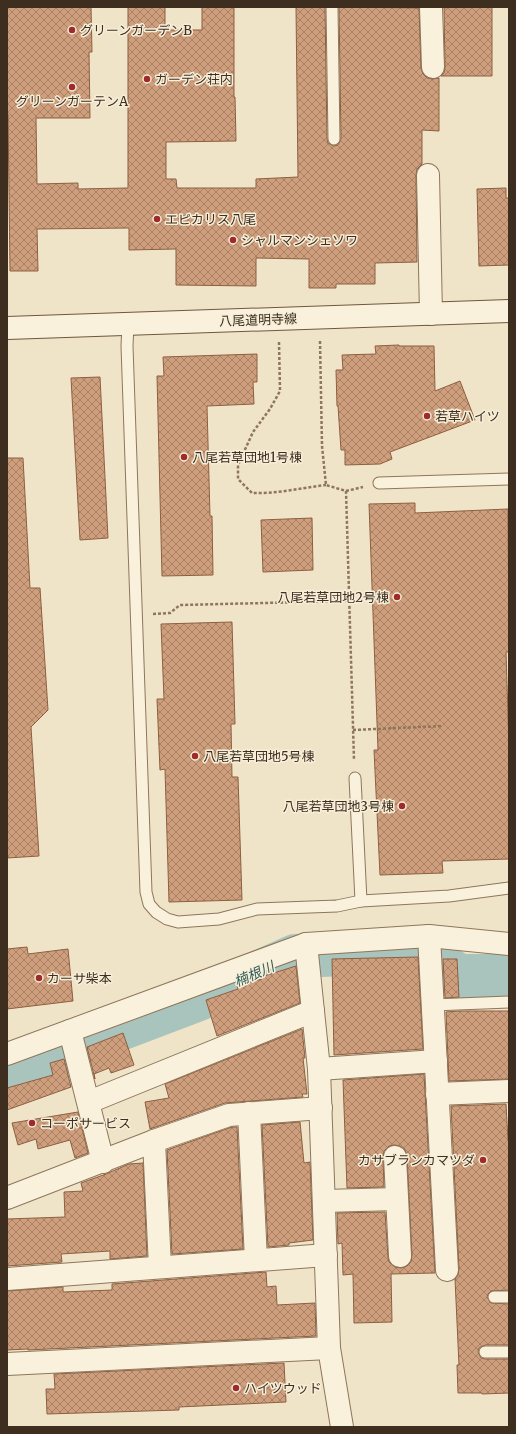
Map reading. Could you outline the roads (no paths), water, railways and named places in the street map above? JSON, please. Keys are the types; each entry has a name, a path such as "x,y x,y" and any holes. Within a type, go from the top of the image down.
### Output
{"street":[{"path":"432,7 433,67"},
{"path":"428,175 431,314"},
{"name":"八尾道明寺線","path":"7,328 509,311"},
{"path":"429,936 447,1270"},
{"path":"7,1054 306,944 429,936 509,944"},
{"path":"306,944 319,1069 329,1348 342,1427"},
{"path":"89,1102 313,1011"},
{"path":"70,1031 103,1162"},
{"path":"319,1069 436,1061"},
{"path":"437,1094 509,1090"},
{"path":"7,1198 154,1141 229,1115 321,1108"},
{"path":"248,1113 256,1260"},
{"path":"154,1141 160,1267"},
{"path":"395,1157 400,1256"},
{"path":"324,1201 397,1199"},
{"path":"7,1279 326,1255"},
{"path":"7,1364 329,1348"}],"lane":[{"path":"332,7 334,139"},
{"path":"128,324 127,346 146,892 149,904 156,912 167,919 178,922 219,919 256,909 337,906 361,901 449,896 509,888"},
{"path":"379,483 509,479"},
{"path":"355,778 361,901"},
{"path":"433,1005 509,1002"},
{"path":"494,1297 509,1297"},
{"path":"485,1352 509,1352"}],"waterway":[{"name":"楠根川","path":"7,1072 199,999 295,956 421,951 459,976 509,976"}],"place":[{"name":"グリーンガーデンB","path":"72,30"},
{"name":"ガーデン荘内","path":"147,79"},
{"name":"グリーンガーテンA","path":"72,87"},
{"name":"エピカリス八尾","path":"157,219"},
{"name":"シャルマンシェソワ","path":"233,240"},
{"name":"若草ハイツ","path":"427,416"},
{"name":"八尾若草団地1号棟","path":"184,457"},
{"name":"八尾若草団地2号棟","path":"397,597"},
{"name":"八尾若草団地5号棟","path":"195,756"},
{"name":"八尾若草団地3号棟","path":"402,806"},
{"name":"カーサ柴本","path":"39,978"},
{"name":"コーポサービス","path":"32,1123"},
{"name":"カサブランカマツダ","path":"483,1160"},
{"name":"ハイツウッド","path":"236,1388"}]}
